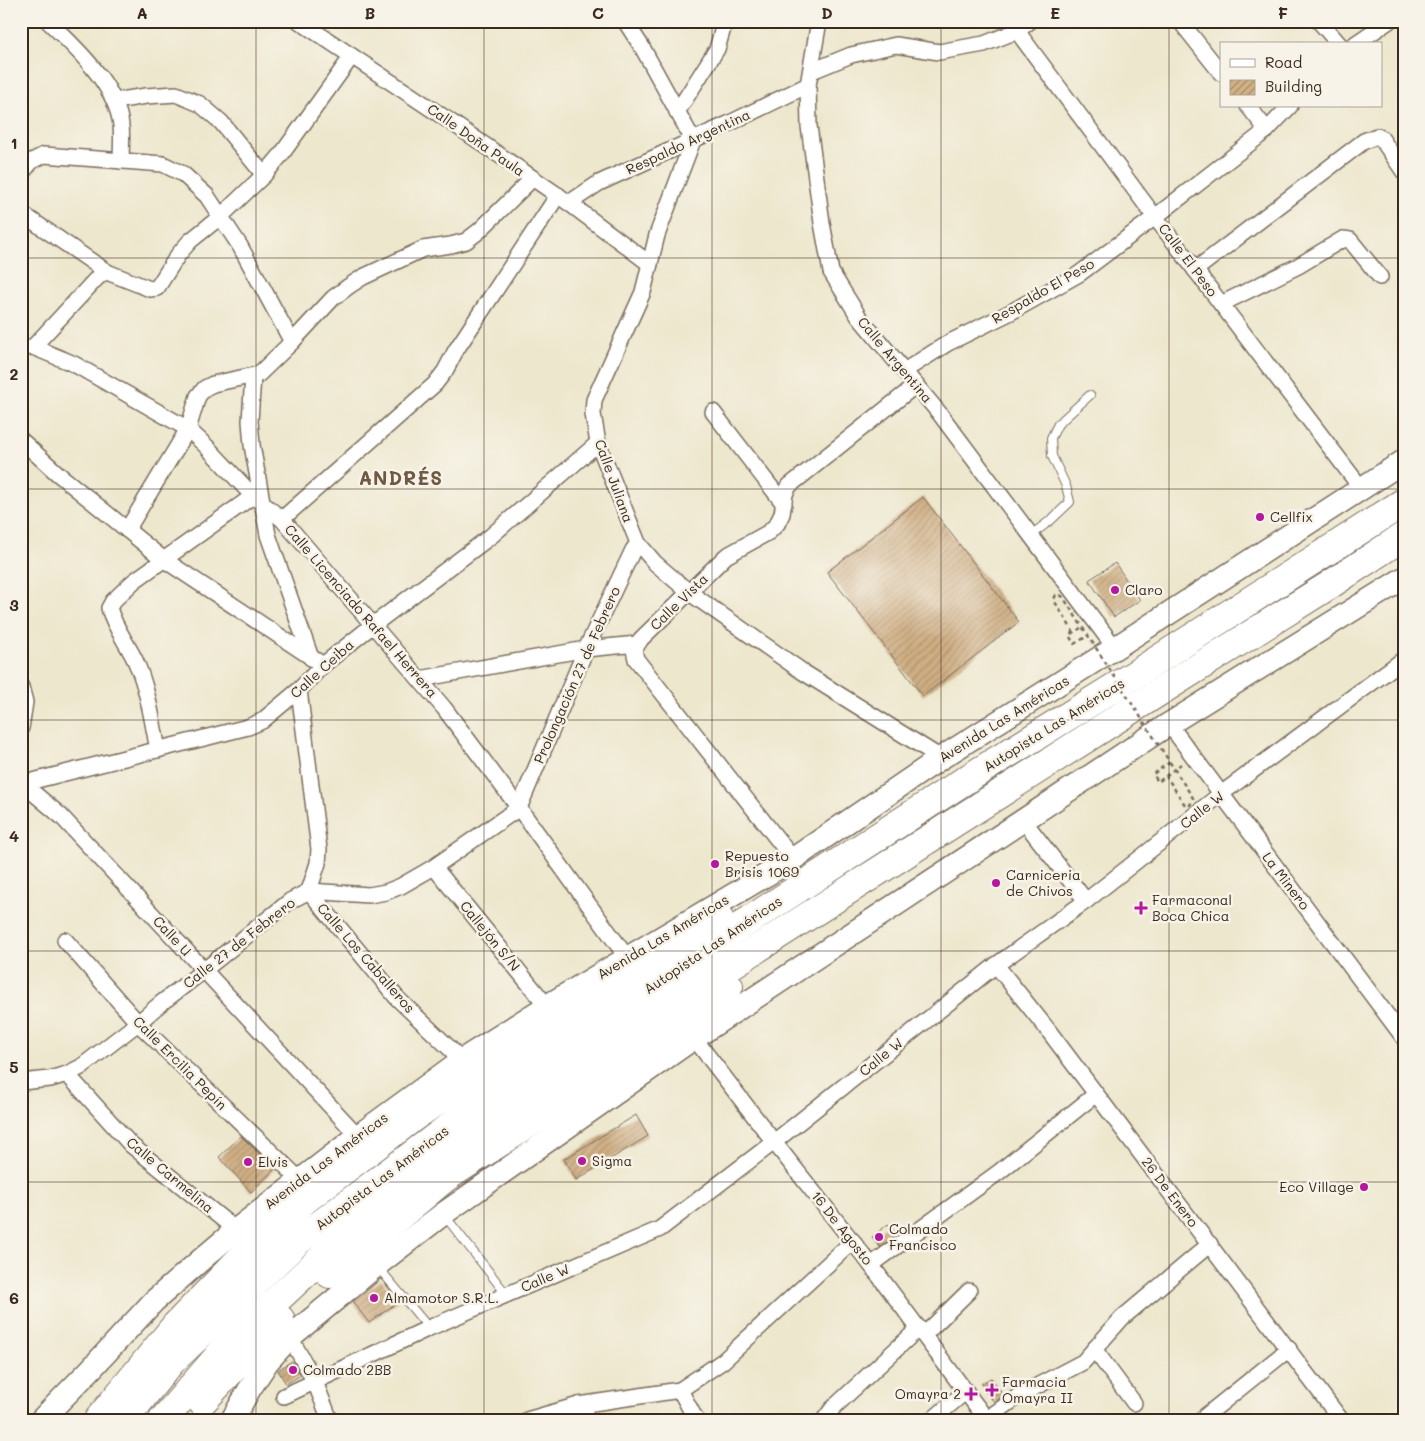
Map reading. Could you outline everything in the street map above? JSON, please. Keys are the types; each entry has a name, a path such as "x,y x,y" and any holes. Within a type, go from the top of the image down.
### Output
{"highway":[{"name":"Autopista Las Américas","path":"163,1420 234,1339 415,1175 657,998 765,910 1404,502"},
{"name":"Autopista Las Américas","path":"124,1420 171,1362 298,1241 526,1069 657,998 771,940 1404,536"},
{"path":"98,1420 176,1325 251,1248 306,1200 415,1116 674,947 774,890 868,843"},
{"path":"185,1420 297,1301 445,1178 671,1031 732,983 771,940"}],"street":[{"path":"48,21 77,49 94,69 115,101 120,120 121,162"},
{"name":"Calle Doña Paula","path":"299,21 563,199 650,264"},
{"path":"625,21 642,47 693,140"},
{"path":"677,112 718,49 726,21"},
{"name":"Calle Argentina","path":"819,21 810,78 808,126 831,272 859,317 940,414 1115,648"},
{"name":"Respaldo Argentina","path":"563,199 693,140 851,55 896,45 939,52 984,44 1017,31 1030,21"},
{"path":"1180,21 1220,72"},
{"path":"1319,21 1337,42"},
{"path":"1358,42 1389,21"},
{"name":"Calle El Peso","path":"1017,31 1155,217 1361,488"},
{"path":"21,213 107,272 150,289 157,288 190,240 220,217 264,175 281,155 352,56"},
{"path":"115,101 176,94 200,104 221,122 264,175"},
{"path":"1250,108 1267,130"},
{"name":"Respaldo El Peso","path":"904,371 948,343 1011,312 1079,274 1267,130 1288,108"},
{"path":"1195,270 1364,141 1377,136 1381,138 1404,172"},
{"name":"Calle Juliana","path":"693,140 657,235 643,292 594,400 593,414 598,443 638,543 655,563 690,592 803,672 941,758"},
{"path":"21,174 32,161 44,155 163,164 183,174 207,196 240,246 292,342"},
{"path":"127,530 188,429 198,396 204,388 213,384 258,374 334,298 349,286 362,277 423,250 466,241 479,231 532,179"},
{"path":"282,519 435,384 445,371 456,350 563,199"},
{"path":"1221,304 1298,266 1344,239 1350,240 1380,277"},
{"path":"27,347 97,278 107,272"},
{"name":"Calle Licenciado Rafael Herrera","path":"27,347 74,364 188,429 257,500 282,519 444,708 628,959"},
{"path":"253,376 250,421 257,500 268,535 317,662"},
{"name":"Calle Vista","path":"637,644 726,556 769,532 777,524 789,486 916,385"},
{"path":"713,412 784,504"},
{"path":"21,440 57,473 163,559 317,662"},
{"name":"Calle Ceiba","path":"22,784 248,727 262,721 299,690 317,662 373,625 491,536 598,443"},
{"name":"Avenida Las Américas","path":"40,1420 90,1370 154,1301 236,1230 358,1136 462,1060 547,1006 793,859 941,758 1404,461"},
{"path":"158,750 144,683 135,660 109,608 113,601 134,581 163,559 257,500"},
{"name":"Prolongación 27 de Febrero","path":"519,808 586,650 638,543"},
{"path":"232,1420 268,1361 290,1337 377,1265 443,1214 694,1038 1169,724 1404,578"},
{"path":"420,679 586,650 637,644"},
{"path":"637,644 634,650 636,659 793,859"},
{"name":"Calle W","path":"284,1396 428,1328 660,1229 774,1142 996,965 1086,901 1221,794 1404,659"},
{"path":"21,687 25,702 21,728"},
{"name":"Calle Los Caballeros","path":"299,690 319,849 318,863 309,891 397,998 462,1060"},
{"name":"La Minero","path":"1169,724 1404,1038"},
{"name":"Calle U","path":"22,784 62,816 203,971 358,1136"},
{"name":"Calle 27 de Febrero","path":"21,1082 50,1079 67,1074 80,1067 290,901 309,891 369,895 386,892 401,886 434,866 519,808"},
{"path":"1024,821 1086,901"},
{"name":"Callejón S/N","path":"434,866 547,1006"},
{"name":"Calle Ercilia Pepín","path":"65,940 138,1023 300,1180"},
{"name":"26 De Enero","path":"996,965 1048,1030 1341,1420"},
{"name":"16 De Agosto","path":"694,1038 774,1142 872,1264 987,1419"},
{"name":"Calle Carmelina","path":"67,1074 131,1145 236,1230"},
{"path":"872,1264 999,1172 1096,1094"},
{"path":"527,1420 580,1405 680,1390 723,1361 853,1241"},
{"path":"987,1419 1020,1395 1083,1362 1122,1318 1210,1244"},
{"path":"824,1420 833,1408 969,1291"},
{"path":"290,1337 315,1382 330,1420"},
{"path":"1094,1349 1134,1403"},
{"path":"1203,1418 1288,1350"},
{"path":"680,1390 696,1420"},
{"path":"932,1420 966,1391"},
{"path":"580,1405 589,1420"}],"lane":[{"path":"1031,535 1070,502 1066,486 1052,456 1051,438 1058,424 1090,395"},
{"path":"443,1214 507,1295"},
{"path":"377,1265 428,1328"}],"path":[{"path":"1088,636 1074,644 1069,636 1074,632 1055,602 1056,595 1063,597 1170,762 1192,798 1192,803 1188,805 1183,802 1166,776"},
{"path":"1170,762 1153,774 1158,782 1192,755"}],"building":[{"path":"923,497 1019,622 923,696 827,572"},
{"name":"Claro","path":"1115,563 1140,600 1114,617 1089,580"},
{"path":"636,1115 648,1136 576,1180 564,1159"},
{"name":"Elvis","path":"241,1136 275,1169 251,1192 219,1157"},
{"path":"888,1224 897,1235 880,1247 872,1237"},
{"name":"Almamotor S.R.L.","path":"381,1279 399,1301 369,1323 353,1302"},
{"name":"Colmado 2BB","path":"292,1361 301,1375 286,1384 278,1370"},
{"name":"Farmacia Omayra II","path":"991,1378 1003,1395 994,1402 981,1384"}],"place":[{"name":"Cellfix","path":"1260,517"},
{"name":"Claro","path":"1115,590"},
{"name":"Repuesto Brisis 1069","path":"715,864"},
{"name":"Carniceria de Chivos","path":"996,883"},
{"name":"Farmaconal Boca Chica","path":"1141,908"},
{"name":"Sigma","path":"582,1161"},
{"name":"Elvis","path":"248,1162"},
{"name":"Eco Village","path":"1364,1187"},
{"name":"Colmado Francisco","path":"879,1237"},
{"name":"Almamotor S.R.L.","path":"374,1298"},
{"name":"Colmado 2BB","path":"293,1370"},
{"name":"Farmacia Omayra II","path":"992,1390"},
{"name":"Omayra 2","path":"971,1394"}],"district":[{"name":"ANDRÉS","path":"401,478"}]}
